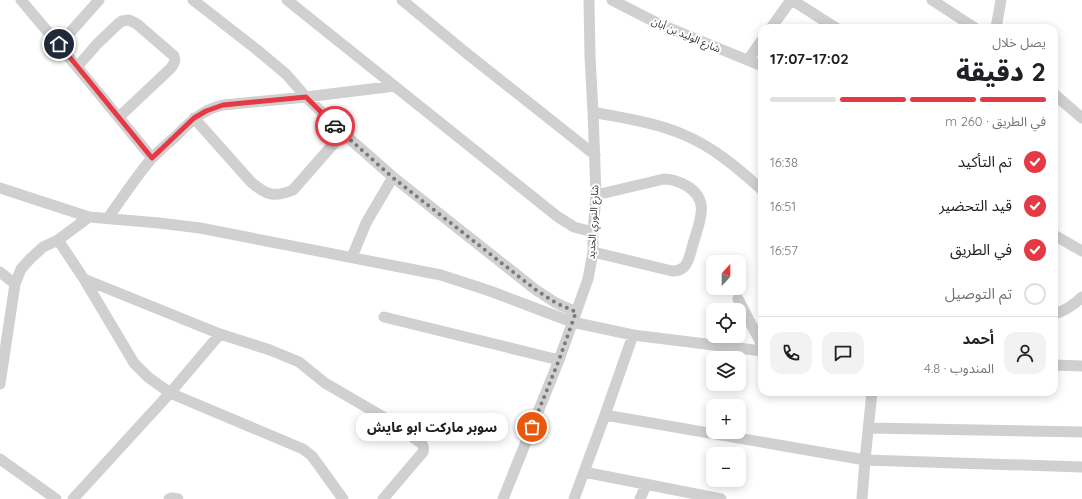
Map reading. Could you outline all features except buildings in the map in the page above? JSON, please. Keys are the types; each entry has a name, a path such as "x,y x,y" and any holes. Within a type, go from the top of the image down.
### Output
{"street":[{"path":"21,0 152,158"},
{"path":"59,44 99,0"},
{"path":"193,0 286,74 306,97 343,133 392,177 536,290 574,317"},
{"path":"287,0 558,217 574,227 593,232"},
{"path":"402,0 595,155"},
{"name":"شارع الوليد بن أبان","path":"612,0 657,23 758,64"},
{"path":"774,24 791,0 830,24"},
{"path":"932,0 969,24"},
{"path":"997,24 1001,0"},
{"name":"شارع النوري الحديد","path":"503,499 559,360 588,279 593,252 596,195 595,155 590,56 585,1"},
{"path":"77,67 118,24 122,21 129,20 146,31 174,56 174,63 171,68 119,117"},
{"path":"748,60 758,46"},
{"path":"108,218 152,158 194,118 206,111 223,105 395,86"},
{"path":"1058,97 1082,118"},
{"path":"593,112 661,126 682,134 726,159 758,187"},
{"path":"194,118 251,182 259,189 275,195 282,195 293,190 343,133"},
{"path":"352,258 366,223 392,177"},
{"path":"593,252 672,271 677,270 683,267 689,258 702,210 702,204 699,197 693,189 680,182 670,179 664,179 596,195"},
{"path":"0,188 89,217 200,228 442,275 633,334 758,350"},
{"path":"0,384 15,284 21,269 43,247 58,240 89,217"},
{"path":"1058,237 1082,251"},
{"path":"58,240 84,279 134,363 148,377 170,393 303,449 312,456 343,499"},
{"path":"0,272 15,284"},
{"path":"84,279 220,334 270,350 299,362 325,383 386,418 421,443 424,446 423,452 383,499"},
{"path":"1058,312 1068,308 1082,298"},
{"path":"738,299 758,337"},
{"path":"384,317 559,360"},
{"path":"73,499 170,393 220,334"},
{"path":"574,499 633,334"},
{"path":"1058,365 1082,366"},
{"path":"862,499 872,396"},
{"path":"605,415 865,460 1082,467"},
{"path":"869,428 1082,432"},
{"path":"0,459 56,499"},
{"path":"584,472 721,499"},
{"path":"640,499 646,485"},
{"path":"169,499 178,499"}],"way so far":[{"path":"335,126 392,177 536,290 565,308 576,312 559,360 532,427"}],"place":[{"name":"سوبر ماركت ابو عايش","path":"532,427"}],"route":[{"path":"59,44 152,158 194,118 206,111 223,105 306,97 335,126"}]}
